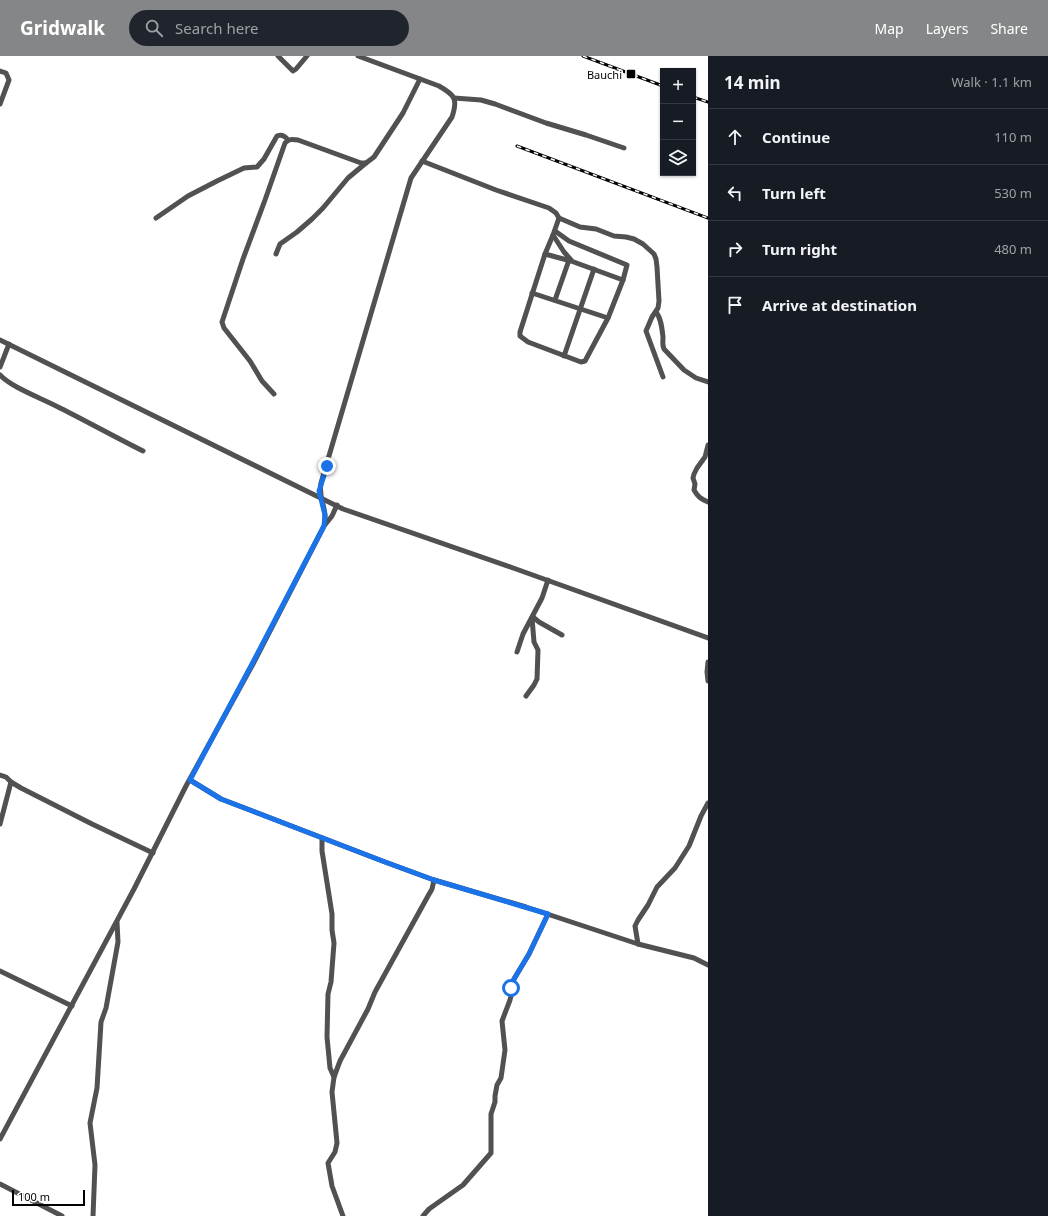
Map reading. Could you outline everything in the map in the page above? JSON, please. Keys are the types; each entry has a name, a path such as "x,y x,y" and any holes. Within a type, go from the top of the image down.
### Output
{"street":[{"path":"278,56 293,71 307,56"},
{"path":"324,526 325,515 319,491 411,178 452,117 455,106 454,98 449,91 358,56"},
{"path":"0,71 6,73 9,80 0,104"},
{"path":"276,254 280,244 312,219 348,178 374,157 402,113 420,79"},
{"path":"454,98 482,100 546,123 624,148"},
{"path":"156,218 188,196 217,181 244,168 257,167 264,159 277,136 280,135 288,140 298,140 361,163 366,163"},
{"path":"274,394 262,381 253,365 224,328 222,322 243,259 266,200 282,149 288,140"},
{"path":"422,161 496,190 549,208 559,218 580,227 596,229 614,236 626,237 643,244 650,250 656,259 659,301 656,312 649,321 646,331 663,377"},
{"path":"554,233 569,241 627,265 608,318 585,361 580,362 564,356 528,342 520,336 532,293 559,218"},
{"path":"554,233 570,260"},
{"path":"545,254 570,260 622,280"},
{"path":"555,300 570,260"},
{"path":"564,356 594,269"},
{"path":"532,293 608,318"},
{"path":"656,312 660,319 663,339 662,346 664,349 684,370 696,378 708,382"},
{"path":"0,340 343,509 548,580 708,638"},
{"path":"0,367 9,344"},
{"path":"0,376 23,390 143,451"},
{"path":"708,445 705,457 695,471 693,478 696,484 694,490 696,494 708,502"},
{"path":"332,516 334,504"},
{"path":"325,519 334,504"},
{"path":"0,1139 117,922 324,526 332,516 343,509"},
{"path":"517,652 523,634 542,598 548,580"},
{"path":"532,618 562,635"},
{"path":"526,696 537,679 538,650 534,642 532,618"},
{"path":"708,662 708,681"},
{"path":"0,774 11,782 92,824 153,853"},
{"path":"190,780 221,799 434,880 548,914 638,944 694,958 708,965"},
{"path":"0,824 11,782"},
{"path":"638,944 635,926 657,887 675,868 689,846 708,803"},
{"path":"322,838 322,851 332,908 332,930 334,942 331,982 328,994 327,1037 330,1068 334,1076"},
{"path":"343,1216 332,1186 328,1163 335,1152 336,1143 332,1092 334,1076 375,992 430,892 434,880"},
{"path":"423,1216 432,1207 463,1185 491,1153 491,1114 496,1102 495,1096 497,1085 501,1078 505,1050 502,1021 510,1000 511,988 514,979 529,954 548,914"},
{"path":"93,1216 95,1165 90,1123 97,1088 101,1022 106,1008 118,942 117,922"},
{"path":"0,971 72,1006"},
{"path":"0,1184 62,1216"}],"railway":[{"path":"583,56 660,85"},
{"path":"696,98 708,102"},
{"path":"517,146 708,218"}],"place":[{"name":"Bauchi","path":"631,74"}],"route":[{"path":"327,466 319,491 325,515 324,526 321,533 190,780 221,799 385,862 434,880 548,914 529,954 514,979 511,988"}]}
